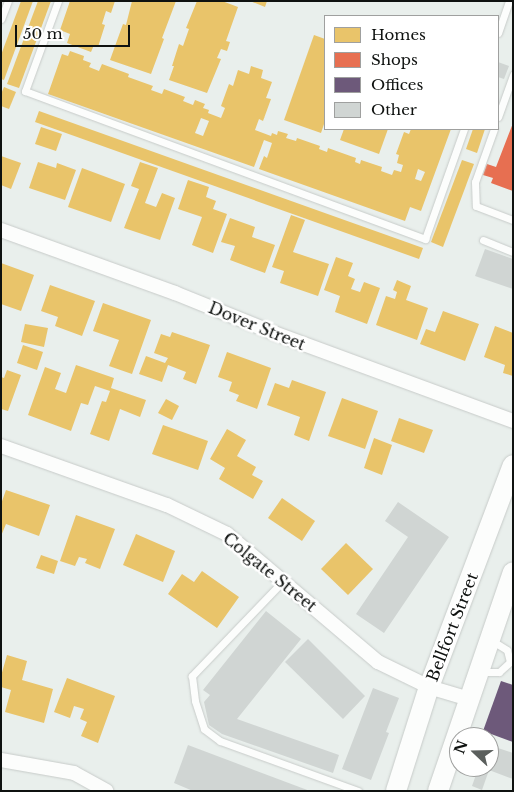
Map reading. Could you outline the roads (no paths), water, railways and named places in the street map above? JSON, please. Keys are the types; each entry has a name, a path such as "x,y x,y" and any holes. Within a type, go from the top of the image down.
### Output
{"main road":[{"name":"Bellfort Street","path":"396,791 429,687 513,464"},
{"path":"438,791 513,572"}],"street":[{"name":"Dover Street","path":"1,230 175,293 274,334 513,421"},
{"name":"Colgate Street","path":"1,446 167,505 227,534 378,662 429,687 469,699"},
{"path":"1,760 74,773 106,791"}],"lane":[{"path":"1,19 8,1"},
{"path":"58,1 25,91 424,239 464,130"},
{"path":"499,30 509,1"},
{"path":"499,114 513,75"},
{"path":"494,130 475,182 476,206 513,220"},
{"path":"482,240 513,252"},
{"path":"283,581 192,676 195,701 204,729 220,741 358,791"},
{"path":"479,672 499,672 512,662 507,650 490,639"}]}
